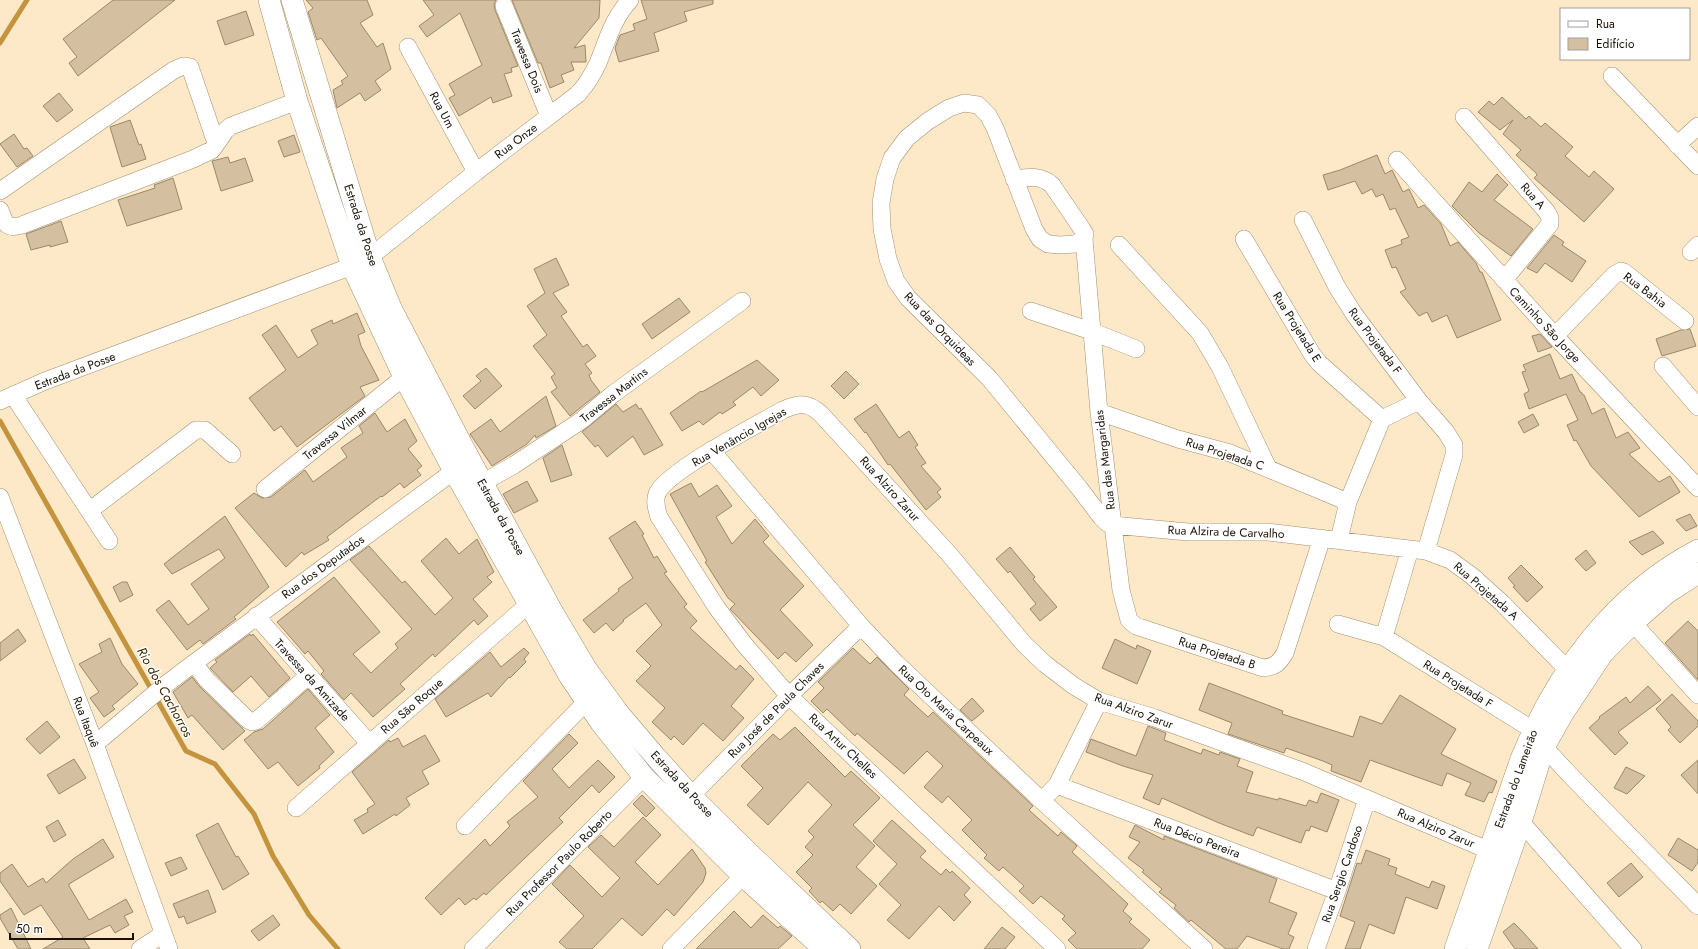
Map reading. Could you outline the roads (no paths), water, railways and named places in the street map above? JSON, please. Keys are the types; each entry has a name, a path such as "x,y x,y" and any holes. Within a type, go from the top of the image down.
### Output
{"main road":[{"name":"Estrada da Posse","path":"269,0 297,101 352,266 404,377 454,471 570,677 586,702 644,778 743,876 824,949"},
{"name":"Estrada da Posse","path":"292,0 370,257 391,308 416,359 552,611 588,670 620,715 691,796 850,949"},
{"name":"Estrada do Lameirão","path":"1455,949 1532,730 1567,669 1589,640 1620,606 1650,580 1698,550"},
{"name":"Estrada do Lameirão","path":"1477,949 1521,822 1544,747 1562,715 1603,653 1633,623 1667,593 1698,573"}],"street":[{"name":"Rua Onze","path":"370,257 476,172 578,94 586,84 597,64 617,17 630,0"},
{"name":"Travessa Dois","path":"504,6 549,116"},
{"name":"Rua Um","path":"408,47 476,172"},
{"path":"0,191 174,70 183,66 190,67 216,143"},
{"path":"1612,76 1698,166"},
{"path":"0,210 6,223 12,227 16,227 194,159 212,150 226,130 231,126 297,101"},
{"name":"Rua das Orquideas","path":"1084,239 1075,244 1061,245 1048,244 1040,239 1034,229 1014,179 996,128 988,115 978,105 964,103 949,108 928,121 907,138 892,158 885,179 881,203 882,229 888,259 896,281 908,298 988,378 1080,489 1100,517 1112,525"},
{"name":"Rua A","path":"1464,116 1547,212 1550,218 1550,224 1504,280"},
{"path":"1677,145 1698,126"},
{"name":"Caminho São Jorge","path":"1396,160 1555,336 1698,488"},
{"path":"1014,179 1037,177 1046,180 1052,185 1085,234 1084,239"},
{"name":"Rua Projetada F","path":"1303,220 1337,287 1354,314 1419,400 1446,432 1454,445 1454,455 1418,550"},
{"name":"Rua das Margaridas","path":"1084,239 1099,412 1121,590"},
{"name":"Rua Projetada E","path":"1244,239 1312,354 1319,363 1382,419"},
{"path":"1119,245 1200,333 1220,367 1268,468"},
{"name":"Estrada da Posse","path":"4,399 352,266"},
{"name":"Rua Bahia","path":"1555,336 1614,275 1621,271 1685,321"},
{"name":"Travessa Martins","path":"482,482 514,465 582,420 613,394 742,301"},
{"path":"1031,312 1091,331 1136,349"},
{"path":"1663,366 1698,407"},
{"name":"Travessa Vilmar","path":"265,489 404,377"},
{"path":"4,399 89,511 109,541"},
{"path":"1339,540 1348,502 1382,419 1419,400"},
{"name":"Rua Venâncio Igrejas","path":"659,517 656,501 661,486 711,450 783,410 793,406 808,404"},
{"name":"Rua Alziro Zarur","path":"808,404 821,414 949,554 1025,644 1045,664 1074,686 1100,701 1155,718 1294,768 1490,851"},
{"name":"Rua Projetada C","path":"1099,412 1178,439 1230,453 1348,502"},
{"path":"89,511 196,430 205,430 232,454"},
{"name":"Rua Oto Maria Carpeaux","path":"711,450 861,626 896,663 1041,800 1204,949"},
{"name":"Rua dos Deputados","path":"95,744 165,685 256,616 454,471"},
{"name":"Rua Itaquê","path":"1,504 95,744 166,942"},
{"name":"Rua Artur Chelles","path":"659,517 717,608 744,644 789,696 1057,949"},
{"name":"Rua Alzira de Carvalho","path":"1112,525 1188,532 1268,532 1339,540"},
{"name":"Rua Projetada B","path":"1121,590 1129,620 1136,626 1263,668 1272,667 1279,663 1285,653 1322,538"},
{"name":"Rua Projetada A","path":"1339,540 1418,550 1450,560 1472,576 1502,603 1567,669"},
{"path":"1384,637 1418,550"},
{"name":"Rua São Roque","path":"296,808 529,604"},
{"name":"Travessa da Amizade","path":"256,616 369,743"},
{"path":"1633,623 1698,695"},
{"name":"Rua Projetada F","path":"1338,624 1384,637 1532,730"},
{"name":"Rua José de Paula Chaves","path":"691,796 789,696 861,626"},
{"path":"194,663 206,679 248,720 252,722 256,721 308,676"},
{"path":"1041,800 1057,785 1100,701"},
{"path":"465,826 586,702"},
{"path":"1544,747 1698,906"},
{"name":"Rua Professor Paulo Roberto","path":"473,949 644,778"},
{"name":"Rua Décio Pereira","path":"1057,785 1337,892"},
{"name":"Rua Sergio Cardoso","path":"1316,949 1337,892 1367,799"},
{"path":"1521,822 1633,949"},
{"path":"671,949 743,876"},
{"path":"140,949 166,942"}],"waterway":[{"name":"Rio dos Cachorros","path":"0,43 27,0"},
{"name":"Rio dos Cachorros","path":"0,421 186,751 215,764 254,814 273,856 309,915 338,949"}]}
